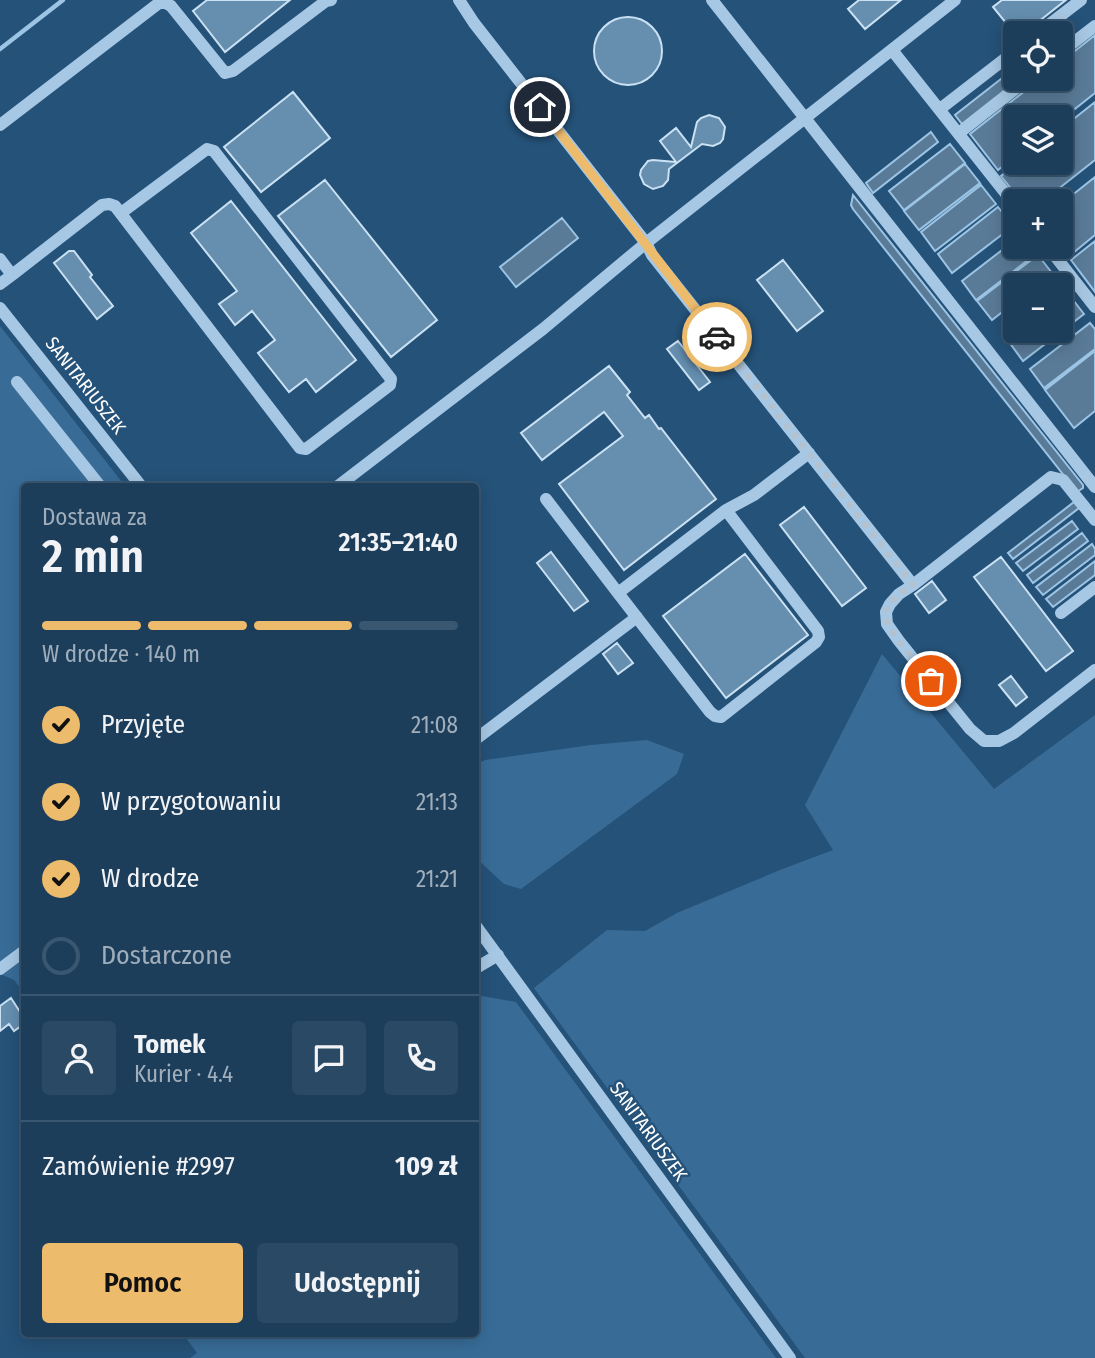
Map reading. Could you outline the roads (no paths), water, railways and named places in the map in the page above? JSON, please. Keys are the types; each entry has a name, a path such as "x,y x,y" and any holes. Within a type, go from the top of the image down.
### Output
{"street":[{"path":"0,125 159,3 171,6 225,74 233,71 331,0"},
{"path":"459,0 474,23 646,243 652,255 913,585"},
{"path":"712,0 1095,487"},
{"path":"342,483 543,330 646,243 955,0"},
{"path":"1054,21 1082,0"},
{"path":"1073,43 1095,26"},
{"path":"892,50 1003,190"},
{"path":"940,109 1003,60"},
{"path":"959,133 1013,91"},
{"path":"0,285 102,205 109,204 121,213 300,448 306,449 390,385 391,379 215,151 207,149 121,213"},
{"path":"0,259 12,275"},
{"path":"1057,259 1095,307"},
{"name":"SANITARIUSZEK","path":"0,308 139,483"},
{"path":"17,382 98,483"},
{"path":"618,593 726,510 754,495 809,453"},
{"path":"1095,520 1063,480 1051,477 899,594 886,612 887,624 893,633 970,729 984,741 999,741 1014,733 1095,670"},
{"path":"546,499 710,712 721,717 819,637 818,631 726,510"},
{"path":"1061,613 1095,587"},
{"path":"479,737 637,617"},
{"name":"SANITARIUSZEK","path":"479,930 790,1358"},
{"path":"0,969 21,953"},
{"path":"479,966 498,955"}],"waterway":[{"path":"0,49 63,0"}]}
